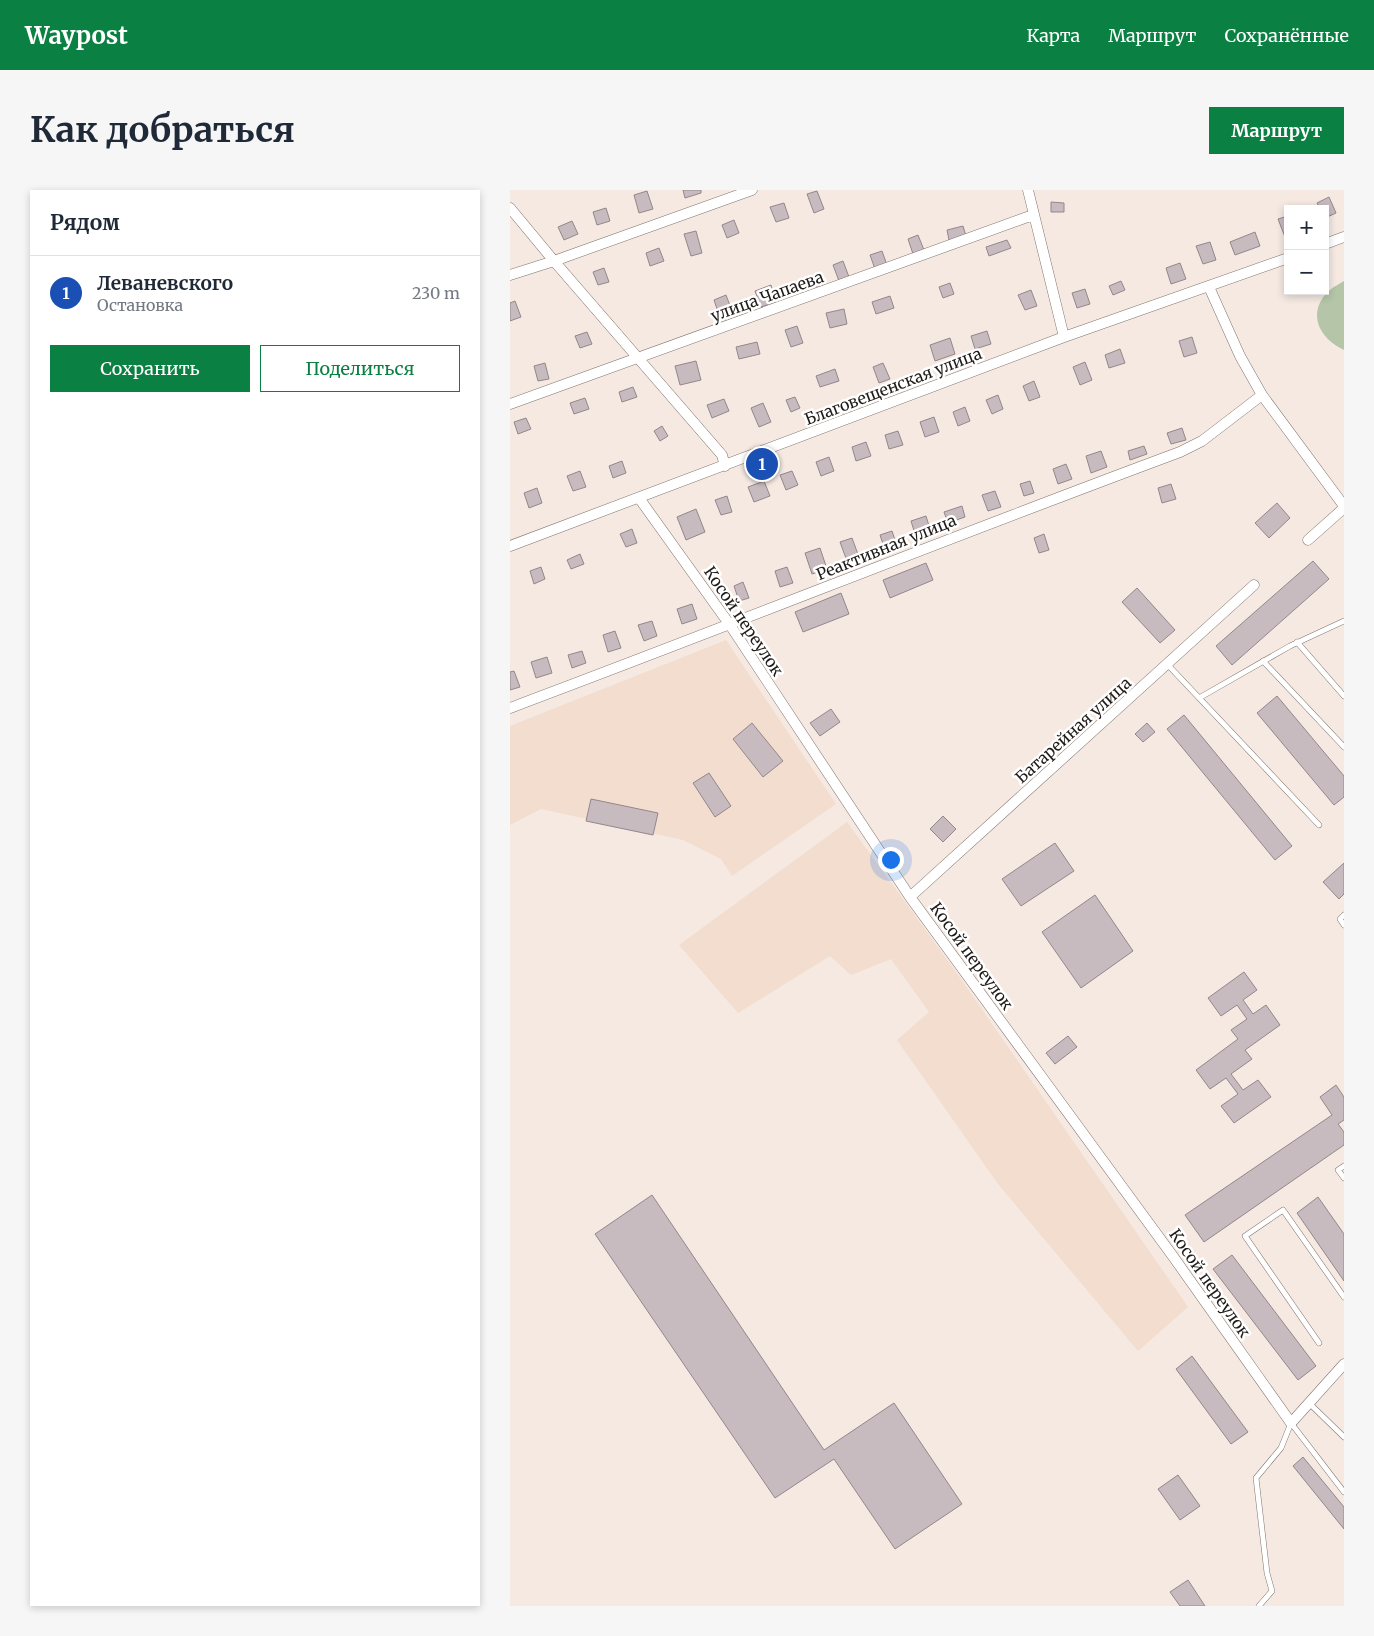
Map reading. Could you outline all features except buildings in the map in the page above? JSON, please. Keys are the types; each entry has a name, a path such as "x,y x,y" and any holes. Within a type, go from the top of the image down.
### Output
{"street":[{"path":"510,275 752,190"},
{"path":"1028,190 1064,337"},
{"path":"510,208 722,455 725,466"},
{"name":"улица Чапаева","path":"510,404 639,359 1033,215"},
{"path":"1329,243 1344,237"},
{"name":"Благовещенская улица","path":"510,546 1064,337 1284,259"},
{"path":"1208,287 1240,356 1262,395 1344,507 1308,540"},
{"name":"Реактивная улица","path":"510,708 730,625 974,528 1180,452 1202,441 1262,395"},
{"name":"Косой переулок","path":"639,498 730,625 910,897 1172,1255 1291,1423"},
{"name":"Батарейная улица","path":"910,897 1254,585"},
{"path":"1291,1423 1344,1364"}],"lane":[{"path":"1199,698 1298,642 1344,621"},
{"path":"1298,642 1344,696"},
{"path":"1264,661 1344,747"},
{"path":"1168,664 1319,825"},
{"path":"1344,915 1340,919 1344,925"},
{"path":"1344,1166 1338,1170 1344,1178"},
{"path":"1319,1343 1245,1236 1283,1210 1344,1297"},
{"path":"1309,1403 1344,1437"},
{"path":"1291,1423 1344,1492"},
{"path":"1259,1606 1272,1591 1267,1573 1256,1478 1281,1448 1291,1423"}],"shaded area":[{"path":"726,640 836,804 732,876 721,859 683,840 541,809 510,825 510,726"},
{"path":"847,822 961,979 1188,1307 1138,1351 998,1184 897,1040 929,1012 891,959 851,975 830,956 738,1013 679,945"}],"green space":[{"path":"1344,281 1344,350 1327,339 1318,323 1318,307 1323,298 1329,295 1332,289"}],"place":[{"name":"Леваневского","path":"762,464"}]}
